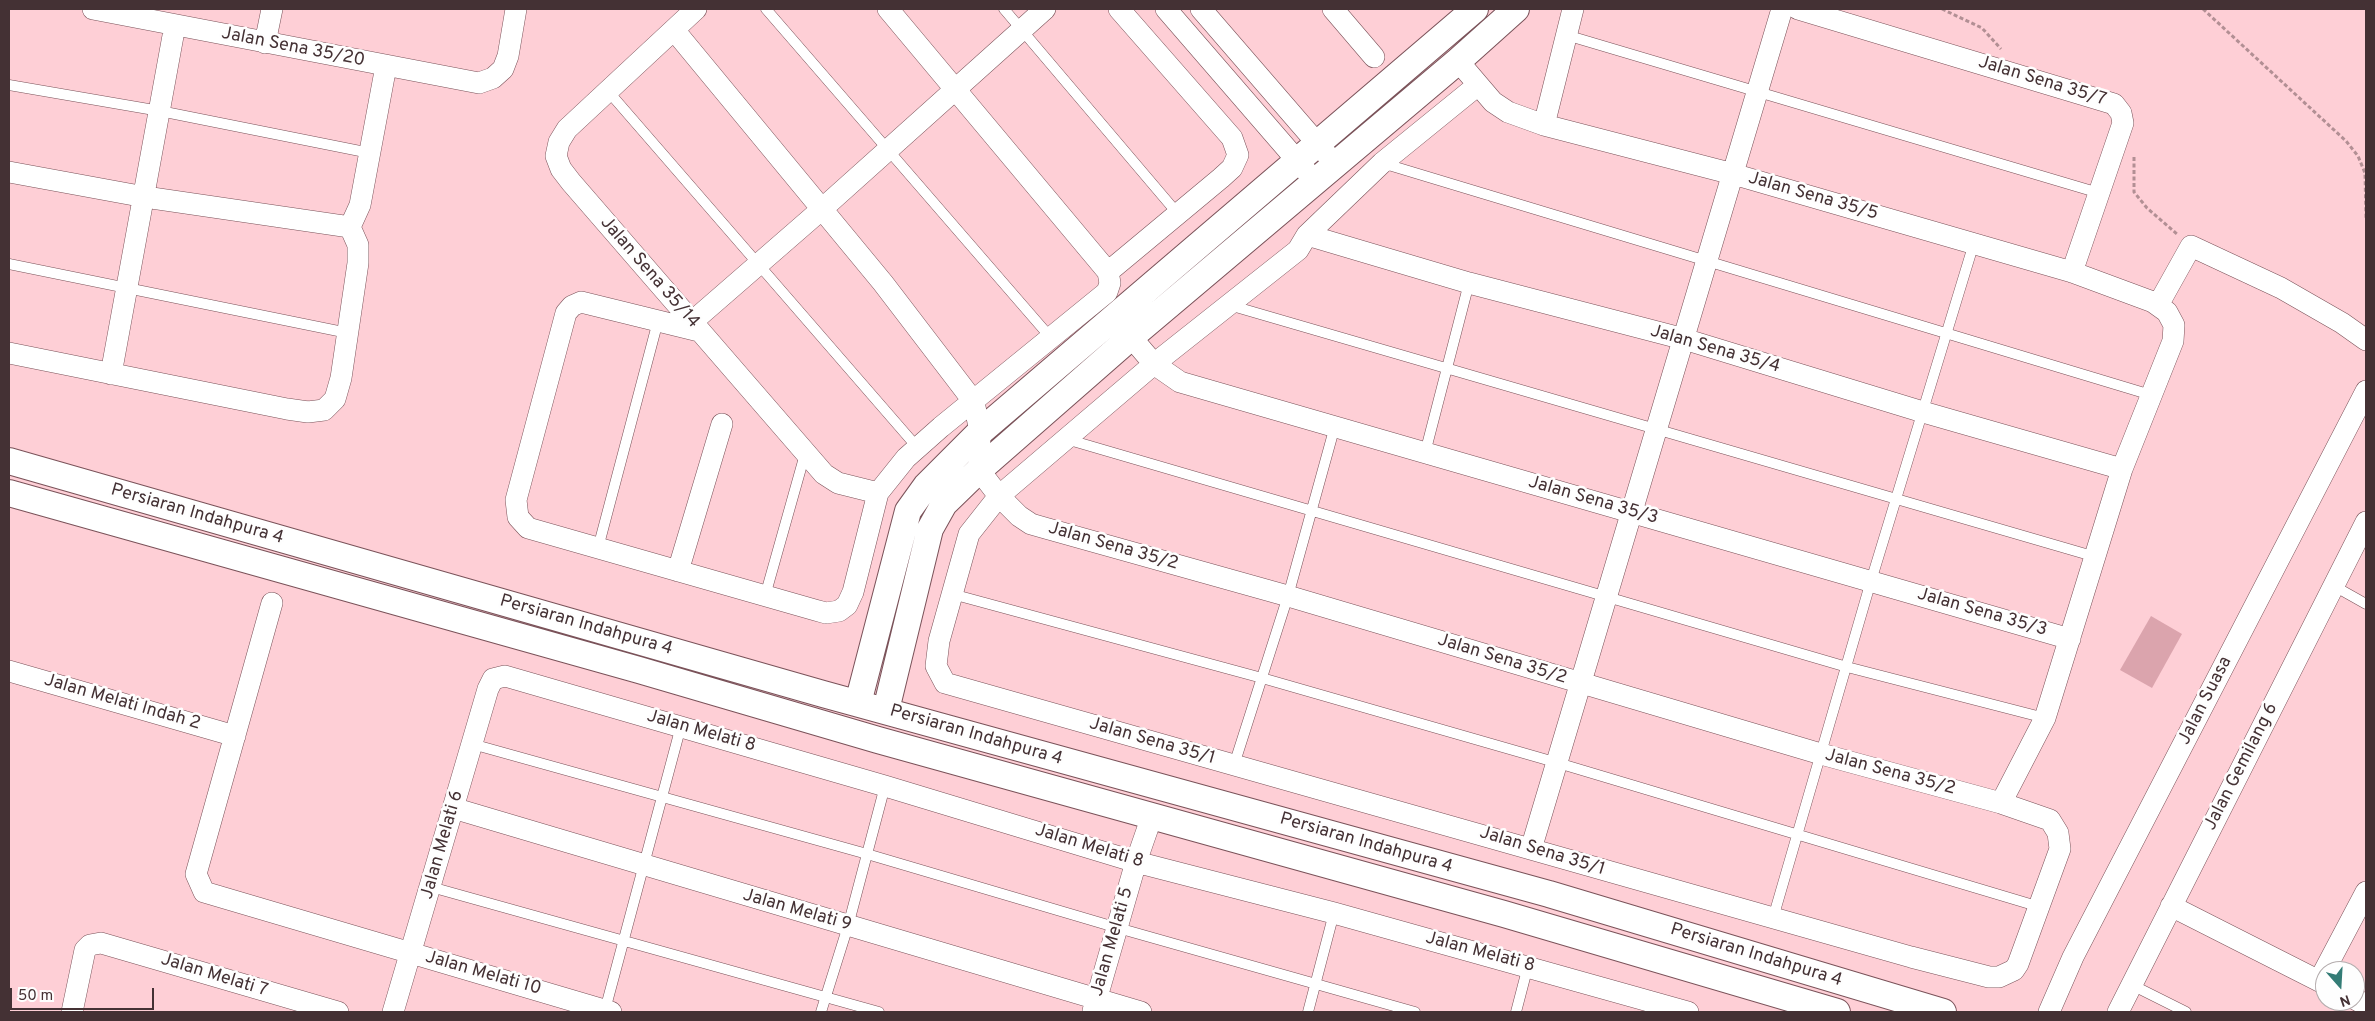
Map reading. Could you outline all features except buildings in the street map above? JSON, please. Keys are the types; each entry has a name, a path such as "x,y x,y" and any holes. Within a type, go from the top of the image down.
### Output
{"street":[{"name":"Jalan Sena 35/20","path":"93,9 479,84 493,78 503,69 508,56 516,9"},
{"path":"266,43 272,9"},
{"name":"Jalan Sena 35/14","path":"696,9 566,129 559,142 556,156 561,170 824,474 838,483 878,493"},
{"path":"888,9 955,89 1108,272 1110,283 1107,292 917,447 878,493 853,592 847,605 839,611 826,613 528,528 518,517 516,500 566,313 572,306 581,302 658,321 695,327 758,265 822,209 955,89 1045,9"},
{"path":"1108,272 1232,168 1238,155 1232,138 1119,9"},
{"path":"1166,9 1306,152 1335,164"},
{"path":"1201,9 1306,152 1315,181"},
{"path":"1333,9 1374,57"},
{"path":"858,702 908,511 926,486 980,432 1475,9"},
{"path":"886,710 930,529 944,504 979,470 1131,336 1458,61 1516,9"},
{"path":"1544,125 1573,9"},
{"path":"1532,849 1782,9"},
{"name":"Jalan Sena 35/7","path":"1798,9 2114,104 2121,113 2123,123 2072,272"},
{"path":"111,374 145,197 175,25"},
{"path":"674,30 883,283 974,402 980,432 979,470"},
{"name":"Jalan Sena 35/5","path":"1458,61 1493,102 1508,112 1544,125 1733,174 1974,243 2072,272 2153,302 2168,312 2174,325 2174,341 2151,395"},
{"path":"9,353 287,409 308,412 324,410 335,399 341,378 358,263 358,245 350,227 360,205 386,66"},
{"path":"952,594 969,534 999,496 1154,364 1298,250 1306,235 1382,164 1478,85"},
{"path":"9,172 145,197 350,227"},
{"name":"Jalan Sena 35/4","path":"1306,235 1469,283 1684,339 2122,470"},
{"path":"2158,305 2191,246 2280,288 2342,323 2366,340"},
{"name":"Jalan Sena 35/3","path":"1131,336 1154,364 1180,382 2070,639"},
{"name":"Jalan Suasa","path":"2049,1012 2073,957 2366,391"},
{"path":"2001,803 2045,718 2122,470 2151,395"},
{"path":"678,571 722,424"},
{"name":"Persiaran Indahpura 4","path":"9,461 886,710 1549,894 1943,1012"},
{"name":"Jalan Sena 35/2","path":"979,470 999,496 1019,516 1031,524 1288,596 1822,754 2001,803 2050,820 2058,833 2060,849"},
{"name":"Persiaran Indahpura 4","path":"9,493 639,670 878,740 1504,914 1838,1012"},
{"name":"Jalan Gemilang 6","path":"2118,1012 2366,522"},
{"name":"Jalan Sena 35/1","path":"952,594 940,641 936,666 945,683 1980,975 1998,977 2014,970 2018,964 2060,849"},
{"name":"Jalan Melati 10","path":"272,603 196,874 204,892 608,1011"},
{"name":"Jalan Melati Indah 2","path":"9,671 235,736"},
{"name":"Jalan Melati 8","path":"493,679 505,676 517,678 1136,862 1334,913 1688,1012"},
{"name":"Jalan Melati 6","path":"393,1012 412,953 488,689 493,679"},
{"name":"Jalan Melati 9","path":"453,808 848,926 1094,1006 1141,1012"},
{"name":"Jalan Melati 5","path":"1094,1006 1136,862 1152,816"},
{"path":"2333,961 2366,892"},
{"path":"2171,906 2315,979"},
{"name":"Jalan Melati 7","path":"72,1012 81,960 85,950 90,945 101,943 338,1012"}],"lane":[{"path":"766,9 890,148 1052,338"},
{"path":"1004,9 1178,214"},
{"path":"1566,35 2099,193"},
{"path":"9,85 370,153"},
{"path":"608,91 917,447"},
{"path":"1382,164 2151,395"},
{"path":"1773,918 1799,835 1871,581 1974,243"},
{"path":"9,264 348,333"},
{"path":"1425,453 1469,283"},
{"path":"1228,304 2096,557"},
{"path":"598,548 658,321"},
{"path":"1234,765 1288,596 1335,426"},
{"path":"1066,439 1847,667 2045,718"},
{"path":"765,596 806,453"},
{"path":"2334,586 2366,604"},
{"path":"952,594 1262,678 1558,763 2040,907"},
{"path":"608,1011 624,940 681,726"},
{"path":"472,744 868,854 1118,928 1416,1012"},
{"path":"821,1012 848,926 885,786"},
{"path":"431,887 879,1012"},
{"path":"1308,1012 1334,913"},
{"path":"1516,1012 1528,966"},
{"path":"2132,985 2186,1012"}],"path":[{"path":"1942,9 1982,28 2002,52"},
{"path":"2203,9 2346,141 2358,156 2365,174 2366,218"}],"shaded area":[{"path":"2151,616 2182,634 2152,688 2120,670"}]}
